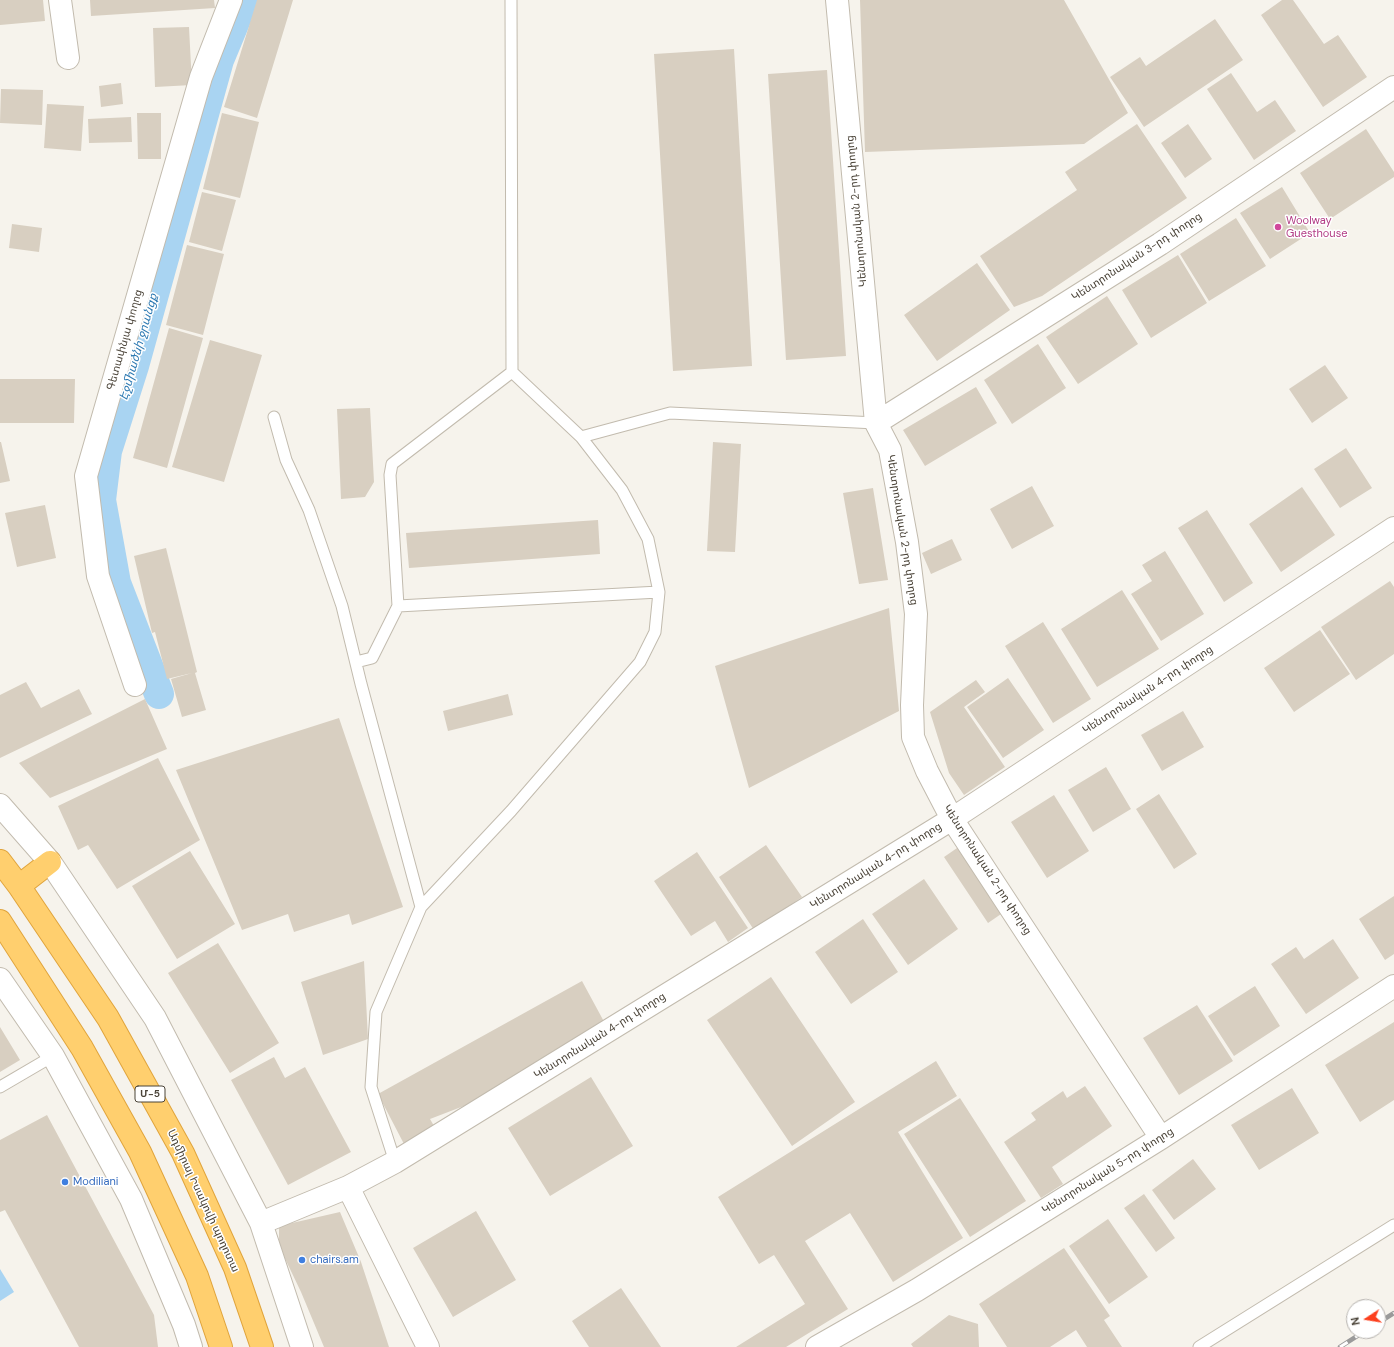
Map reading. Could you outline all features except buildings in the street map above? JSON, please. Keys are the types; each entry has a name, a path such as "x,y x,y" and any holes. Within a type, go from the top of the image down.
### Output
{"highway":[{"name":"Ադմիրալ Իսակովի պողոտա","path":"0,861 19,886 108,1018 183,1153 235,1268 262,1347"},
{"path":"19,886 50,862"},
{"path":"0,921 82,1048 140,1152 197,1276 221,1347"}],"street":[{"path":"60,0 68,58"},
{"name":"Գետափնյա փողոց","path":"134,685 98,576 86,476 201,77 231,0"},
{"name":"Կենտրոնական 2-րդ փողոց","path":"837,0 876,423 890,450 907,542 916,614 912,705 913,737 927,771 952,819 1161,1138"},
{"name":"Կենտրոնական 3-րդ փողոց","path":"876,423 1160,244 1394,87"},
{"name":"Կենտրոնական 4-րդ փողոց","path":"260,1223 348,1187 395,1162 952,819 1394,528"},
{"path":"0,805 50,862 155,1018 260,1223 302,1347"},
{"path":"0,979 53,1056 131,1199 184,1325 191,1347"},
{"name":"Կենտրոնական 5-րդ փողոց","path":"817,1347 917,1290 1161,1138 1394,986"},
{"path":"348,1187 428,1347"}],"lane":[{"path":"395,1162 371,1087 376,1012 421,907 511,811 640,662 655,632 660,592 648,539 622,490 581,437 512,372 510,0"},
{"path":"356,662 372,658 398,606 390,475 392,464 512,372"},
{"path":"581,437 670,414 876,423"},
{"path":"274,417 286,460 309,510 342,606 421,907"},
{"path":"398,606 660,592"},
{"path":"0,1087 53,1056"},
{"path":"1199,1347 1394,1225"}],"water":[{"path":"0,1269 14,1292 0,1301"}],"waterway":[{"name":"Էջմիածնի ջրանցք","path":"159,694 116,583 101,500 107,451 134,366 219,60 244,0"}],"railway":[{"path":"1386,1318 1394,1313"},
{"path":"1340,1347 1352,1339"}],"place":[{"name":"Woolway Guesthouse","path":"1278,227"},
{"name":"Modiliani","path":"65,1182"},
{"name":"chairs.am","path":"302,1260"}]}
